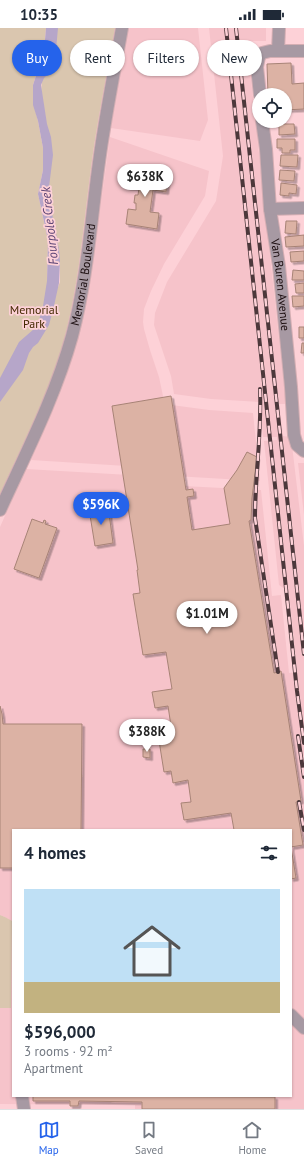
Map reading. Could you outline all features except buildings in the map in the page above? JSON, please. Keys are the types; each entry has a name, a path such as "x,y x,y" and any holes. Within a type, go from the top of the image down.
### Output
{"street":[{"name":"Memorial Boulevard","path":"0,510 50,400 60,374 72,334 82,287 102,140 122,28"},
{"path":"278,51 279,28"},
{"path":"259,88 257,67 259,57 262,53 278,51 304,51"},
{"name":"Van Buren Avenue","path":"263,128 270,209 279,266 291,387 294,435 295,441 302,450"},
{"path":"270,209 304,208"},
{"path":"292,1016 304,1028"},
{"path":"22,1097 24,1109"}],"shaded area":[{"path":"128,28 198,28 208,120 200,141 111,128 120,76 125,76 125,46"},
{"path":"209,28 266,28 266,41 210,40"},
{"path":"214,76 251,76 252,128 256,128 286,404 279,404 283,436 291,437 304,546 304,1109 135,1109 135,1105 0,1104 0,1008 11,1008 12,922 0,915 0,527 26,469 164,477 164,485 261,490 272,596 281,595 289,673 297,672 289,592 279,585 264,441 277,440 277,437 263,437 260,402 211,399 174,394 171,376 154,325 155,313 167,282 216,201 223,156"},
{"path":"110,137 209,171 205,196 164,264 151,291 144,309 144,329 159,377 164,404 209,410 253,413 260,481 174,476 174,469 31,460 61,391 79,334 91,276"},
{"path":"298,463 304,463 304,515"}],"green space":[{"name":"Memorial Park","path":"0,28 46,28 45,40 12,40 12,76 36,76 33,85 34,105 43,148 43,170 38,194 48,240 47,284 58,287 60,282 60,265 51,221 46,181 40,103 43,76 62,76 62,40 51,40 53,28 115,28 113,40 70,40 70,76 106,76 96,133 77,280 68,325 56,366 34,422 0,494"},
{"path":"0,915 12,921 11,1008 0,1008"}],"water":[{"path":"46,28 58,28 57,40 45,40"},
{"name":"Fourpole Creek","path":"36,76 46,76 41,85 53,155 48,195 59,250 59,283 49,325 38,343 29,353 23,370 0,402 0,378 19,342 34,329 39,320 47,281 48,240 38,194 43,170 43,148 38,121 33,105 33,85"}],"railway":[{"path":"226,28 297,691 304,743"},
{"path":"236,28 304,654"},
{"path":"260,389 260,421 255,518 278,672"},
{"path":"298,736 304,777"},
{"path":"299,802 304,830"}]}
